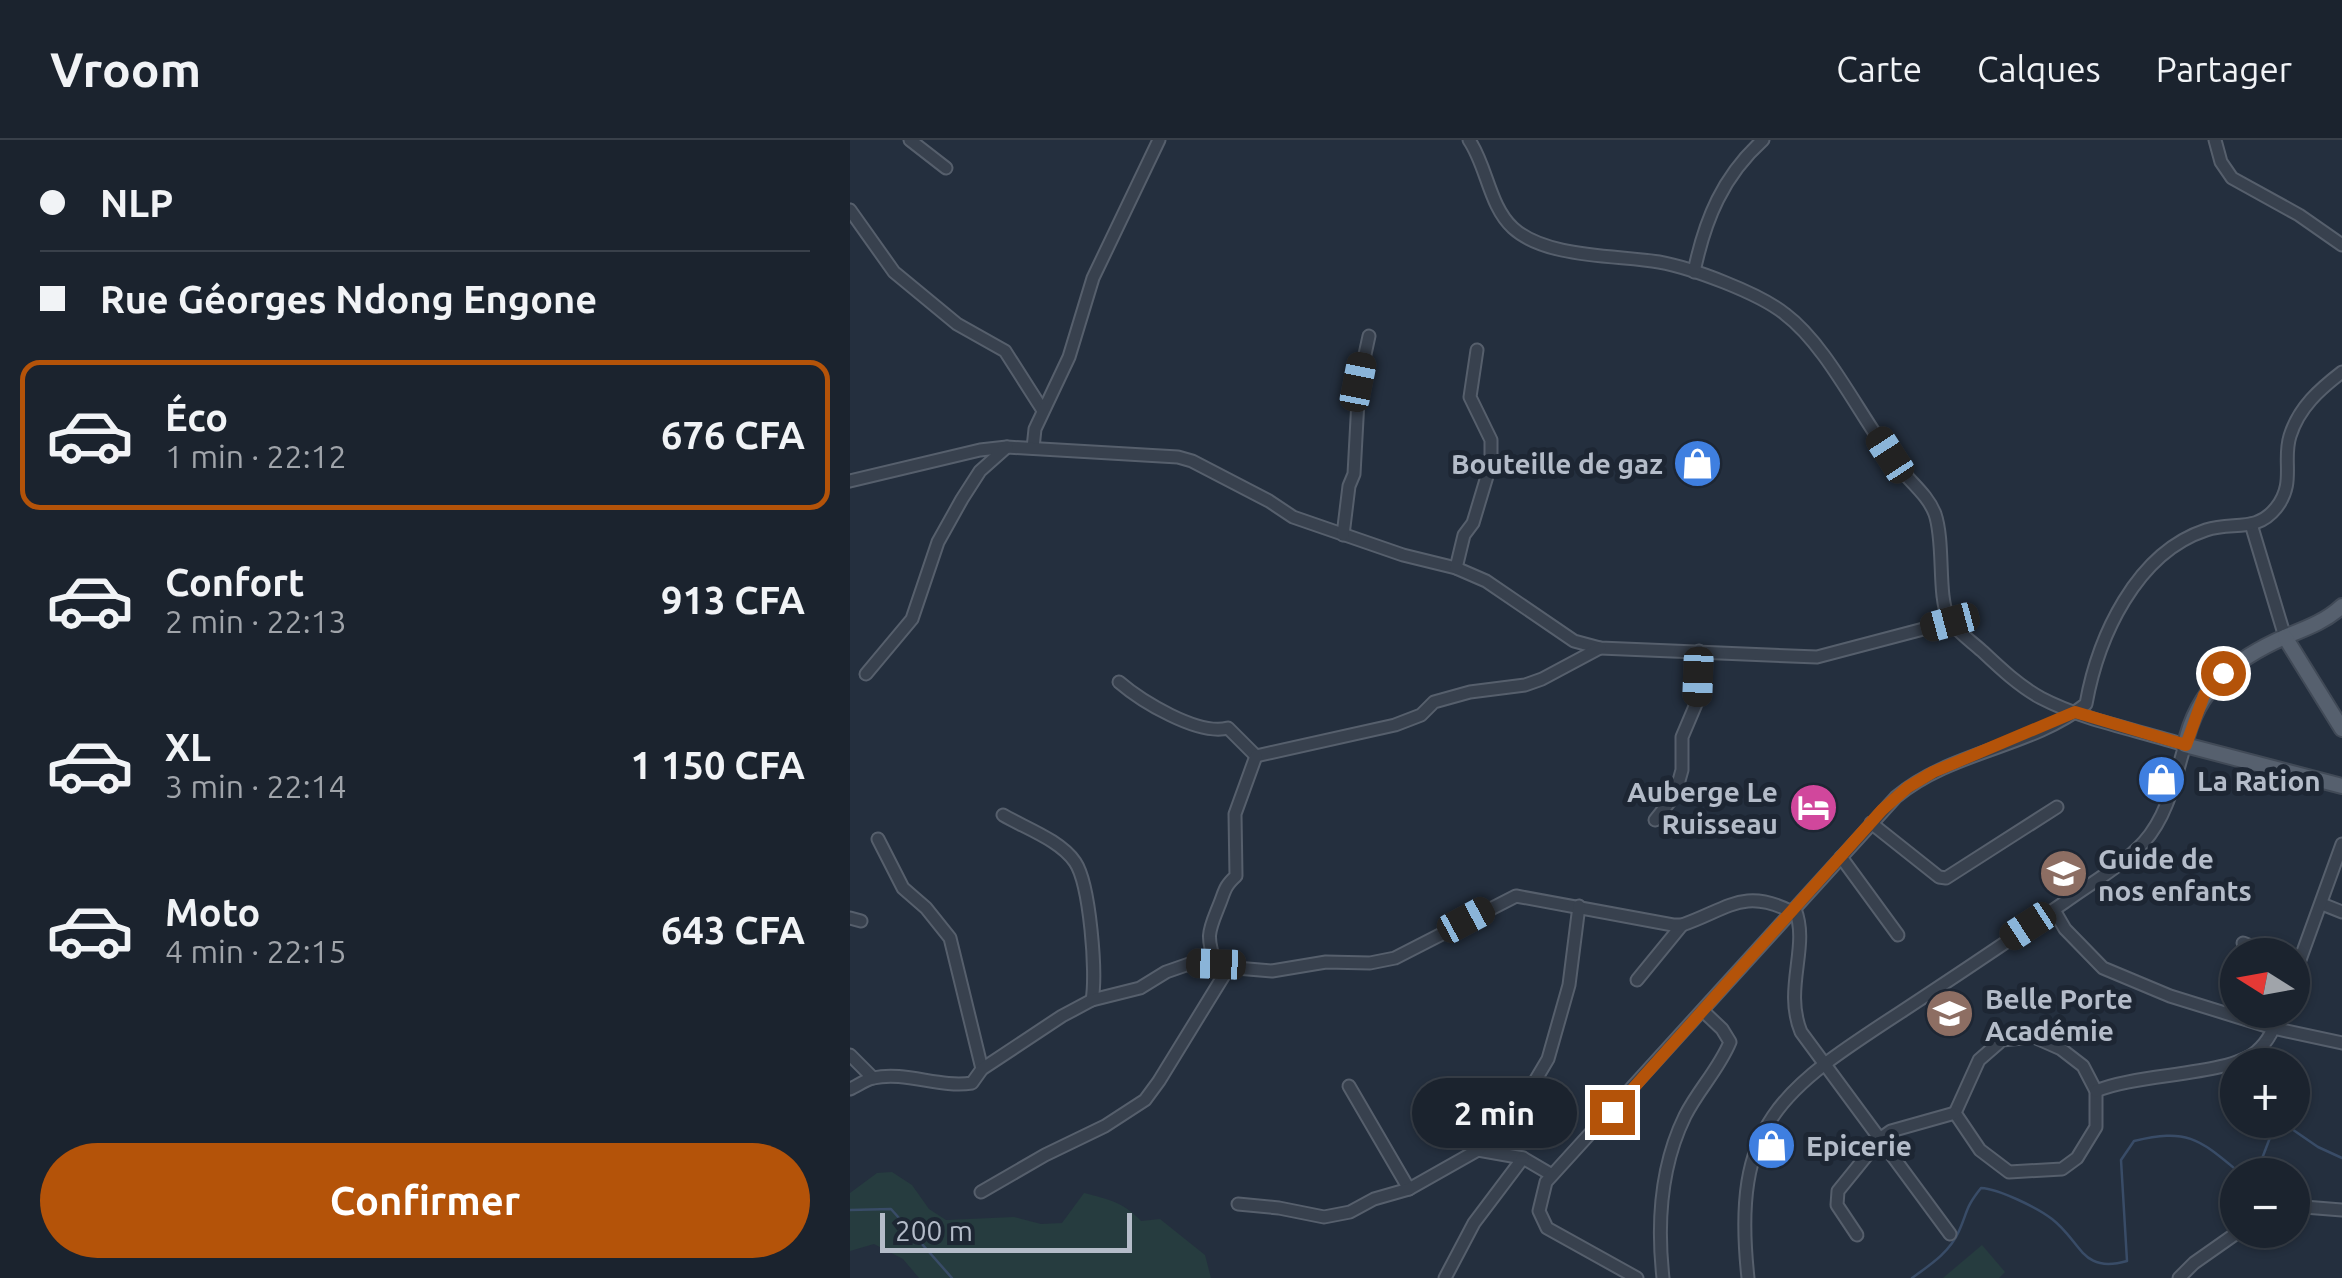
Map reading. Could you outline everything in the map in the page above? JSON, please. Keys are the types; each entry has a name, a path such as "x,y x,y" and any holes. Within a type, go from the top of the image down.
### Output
{"main road":[{"path":"2342,606 2318,624 2246,656 2212,685 2196,710 2186,745 2342,786"},
{"path":"2285,637 2342,727"}],"street":[{"path":"910,140 946,168"},
{"path":"1033,448 1035,428 1069,357 1094,278 1159,140"},
{"path":"1469,140 1503,216 1532,241 1596,255 1658,262 1694,272 1773,306 1796,323 1897,466 1926,498 1938,527 1944,603 1950,622 2029,690 2075,712 2186,745 2163,813 2144,842 2054,910 1826,1061 1788,1093 1755,1152 1744,1219 1750,1277"},
{"path":"1694,272 1714,204 1724,184 1740,161 1763,140"},
{"path":"2215,140 2221,162 2232,178 2342,244"},
{"path":"850,210 894,272 946,316 1005,351 1042,410"},
{"path":"1343,534 1358,432 1358,382 1368,336"},
{"path":"1456,568 1464,535 1473,523 1492,463 1491,440 1470,397 1477,350"},
{"path":"1637,1278 1558,1236 1541,1221 1541,1191 1552,1175 1870,822 1908,787 1933,772 2086,704 2109,628 2133,589 2156,562 2196,534 2265,520 2281,502 2290,472 2290,434 2315,392 2342,372"},
{"path":"850,481 1008,447 1178,457 1294,517 1402,555 1456,568 1500,590 1574,641 1600,648 1817,657 1950,622"},
{"path":"866,674 912,619 938,542 980,471 1008,447"},
{"path":"2252,524 2285,637"},
{"path":"1256,756 1395,725 1421,715 1434,702 1470,692 1524,685 1600,648"},
{"path":"1655,820 1675,795 1682,770 1682,737 1696,704 1698,650"},
{"path":"1119,682 1136,697 1175,716 1203,727 1228,728 1256,756"},
{"path":"1222,966 1208,943 1208,931 1224,887 1236,876 1235,814 1256,756"},
{"path":"1870,822 1943,878 1952,876 2057,807"},
{"path":"1003,815 1064,850 1076,863 1090,919 1092,1000"},
{"path":"878,839 903,888 926,908 950,938 982,1069"},
{"path":"2307,938 2342,844"},
{"path":"1841,857 1898,936"},
{"path":"850,1089 873,1078 912,1078 952,1086 972,1083 982,1069 1062,1016 1092,1000 1140,988 1189,964 1272,971 1326,962 1370,963 1394,958 1516,896 1682,925"},
{"path":"1638,980 1682,925 1749,899 1768,900 1794,910 1800,924 1793,1006 1801,1032 1950,1234"},
{"path":"2322,904 2342,912"},
{"path":"1238,1204 1324,1217 1350,1212 1409,1188 1478,1150 1535,1082 1548,1059 1569,985 1579,906"},
{"path":"2054,910 2066,929 2103,968 2220,1011"},
{"path":"980,1192 1105,1126 1144,1100 1160,1081 1222,966"},
{"path":"1663,1278 1659,1224 1670,1158 1686,1114 1730,1042 1703,1011"},
{"path":"2096,1091 2116,1082 2199,1070 2249,1057 2274,1028 2342,1042"},
{"path":"2034,1038 2061,1049 2084,1066 2096,1091 2096,1127 2089,1144 2062,1169 2044,1172 2009,1172 1993,1163 1969,1136 1956,1113 1979,1060 2002,1040 2034,1038"},
{"path":"850,1055 873,1078"},
{"path":"1349,1086 1409,1188"},
{"path":"1857,1235 1836,1198 1881,1138 1907,1125 1956,1113"},
{"path":"1478,1150 1523,1158 1552,1175"},
{"path":"1445,1278 1474,1223 1523,1158"},
{"path":"2310,1207 2342,1210"},
{"path":"2180,1278 2220,1245"}],"green space":[{"path":"892,1172 912,1185 929,1209 946,1220 1014,1217 1041,1224 1062,1223 1084,1193 1108,1200 1141,1221 1160,1219 1205,1255 1211,1278 919,1278 903,1259 874,1244 850,1251 850,1193 877,1173"},
{"path":"1982,1245 2005,1272 1999,1278 1943,1278"}],"waterway":[{"path":"1912,1278 1950,1245 1981,1188 2008,1195 2046,1215 2091,1259 2112,1264 2127,1261 2121,1160 2134,1141 2168,1136 2192,1139 2240,1173 2258,1169 2271,1135 2283,1123 2342,1158"},
{"path":"850,1210 891,1209 952,1278"}],"place":[{"name":"Bouteille de gaz","path":"1698,463"},
{"name":"La Ration","path":"2162,780"},
{"name":"Auberge Le Ruisseau","path":"1813,807"},
{"name":"Guide de nos enfants","path":"2063,874"},
{"name":"Belle Porte Académie","path":"1950,1014"},
{"name":"Epicerie","path":"1771,1145"}],"route":[{"path":"1612,1112 1882,810 1908,787 1933,772 2075,712 2186,745 2196,710 2223,673"}]}
